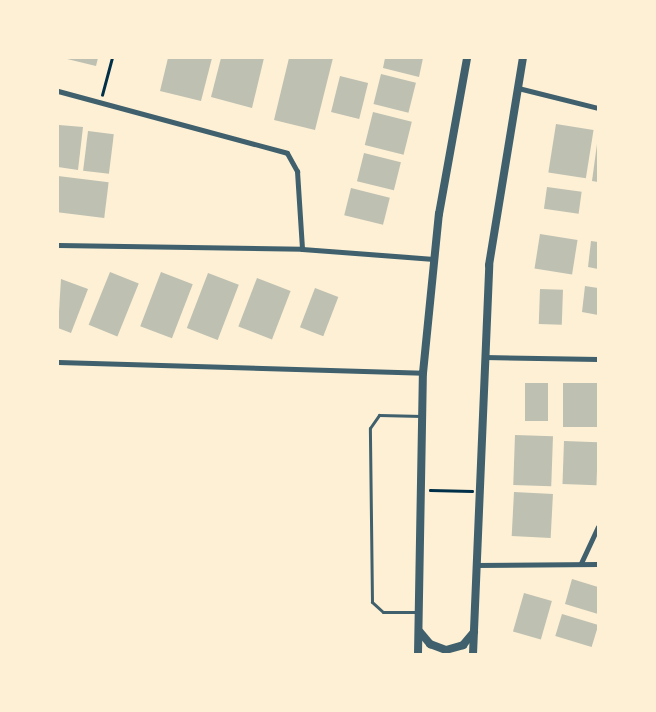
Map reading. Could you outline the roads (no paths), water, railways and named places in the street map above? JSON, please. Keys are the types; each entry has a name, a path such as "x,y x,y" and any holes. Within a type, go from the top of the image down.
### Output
{"street":[{"path":"418,654 423,373 434,259 467,58"},
{"path":"473,654 482,357 498,198 523,58"},
{"path":"518,88 598,108"},
{"path":"58,91 99,104 287,154 297,171 302,250"},
{"path":"58,245 302,250 434,259"},
{"path":"482,357 598,359"},
{"path":"58,362 423,373"},
{"path":"581,564 598,527"},
{"path":"476,565 598,564"},
{"path":"419,630 430,644 446,650 462,645 474,632"}],"lane":[{"path":"419,612 384,612 372,602 370,428 379,415 423,416"}]}
